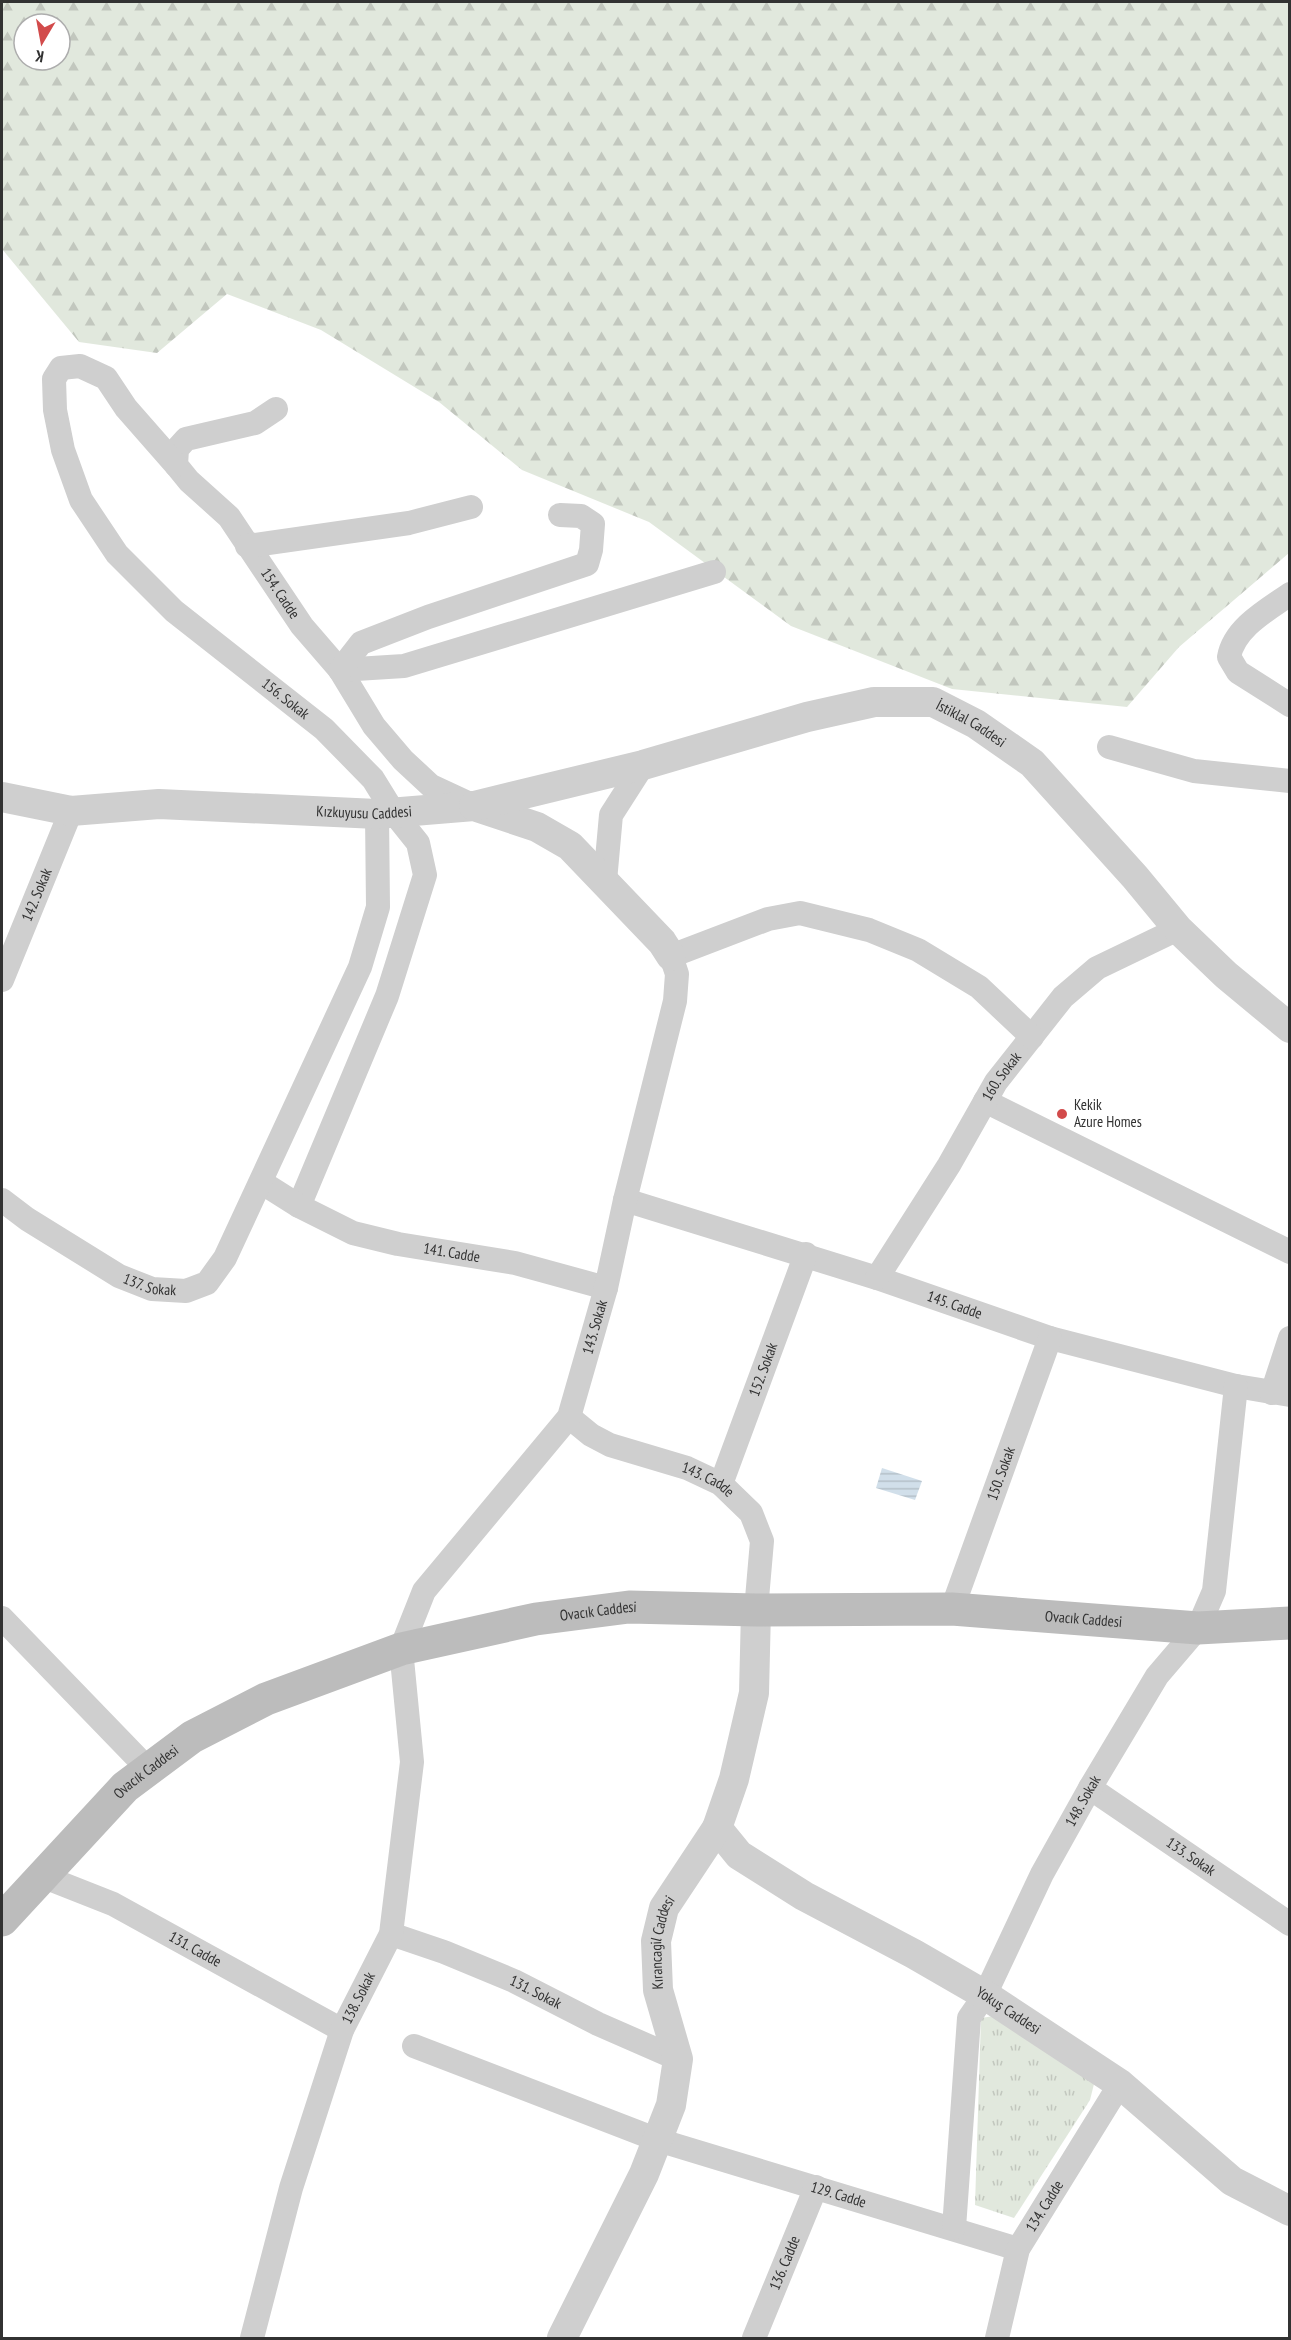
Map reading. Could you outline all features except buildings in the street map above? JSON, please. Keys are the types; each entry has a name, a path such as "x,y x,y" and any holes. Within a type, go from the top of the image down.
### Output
{"main road":[{"name":"Ovacık Caddesi","path":"2,1920 124,1787 192,1737 266,1699 401,1649 536,1619 629,1607 756,1610 952,1609 1198,1628 1290,1623"}],"street":[{"name":"156. Sokak","path":"176,465 126,408 106,378 80,366 61,368 54,379 55,410 63,450 81,500 117,554 174,611 324,729 372,779 385,814 418,843 425,875 387,996 299,1206"},
{"path":"176,465 177,449 186,439 255,423 276,409"},
{"name":"154. Cadde","path":"176,465 189,481 229,517 302,626 340,670 374,726 403,760 431,786 474,806"},
{"path":"248,546 409,523 471,507"},
{"path":"340,670 361,643 428,617 587,564 591,550 592,524 581,516 560,515"},
{"path":"340,670 404,666 714,572"},
{"path":"1290,594 1257,617 1231,644 1229,657 1238,672 1290,705"},
{"name":"İstiklal Caddesi","path":"474,806 643,765 807,717 874,702 933,702 976,724 1032,763 1135,877 1178,929 1226,975 1290,1028"},
{"path":"1109,747 1194,771 1290,781"},
{"path":"605,881 611,815 643,765"},
{"name":"Kızkuyusu Caddesi","path":"2,796 71,811 159,804 385,814 474,806 537,827 570,846 662,942 671,956"},
{"name":"142. Sokak","path":"2,980 71,811"},
{"name":"137. Sokak","path":"2,1200 27,1219 119,1276 152,1289 186,1291 207,1283 225,1258 360,968 378,907 385,814"},
{"path":"671,956 768,920 800,914 869,930 918,950 979,987 1032,1037"},
{"name":"160. Sokak","path":"878,1278 949,1165 996,1082 1063,997 1097,968 1178,929"},
{"name":"143. Sokak","path":"401,1649 424,1591 569,1417 606,1288 625,1200 675,1001 677,974 671,956"},
{"path":"985,1101 1290,1252"},
{"name":"141. Cadde","path":"261,1182 299,1206 353,1233 398,1244 515,1263 606,1288"},
{"name":"145. Cadde","path":"625,1200 806,1254 1050,1338 1236,1386 1281,1394"},
{"name":"152. Sokak","path":"721,1484 806,1254"},
{"name":"150. Sokak","path":"952,1609 1050,1338"},
{"path":"1281,1394 1290,1338"},
{"name":"148. Sokak","path":"954,2228 969,2018 985,1995 1042,1874 1090,1788 1156,1676 1198,1628 1214,1591 1236,1386"},
{"name":"143. Cadde","path":"569,1417 591,1435 610,1445 687,1468 721,1484 751,1513 762,1541 756,1610"},
{"name":"Kırancagil Caddesi","path":"562,2338 645,2174 671,2105 678,2060 658,1990 656,1941 664,1908 717,1828 734,1779 754,1693 756,1610"},
{"path":"2,1618 148,1769"},
{"name":"138. Sokak","path":"252,2338 291,2188 342,2030 391,1934 412,1762 401,1649"},
{"name":"133. Sokak","path":"1090,1788 1290,1924"},
{"name":"Yokuş Caddesi","path":"717,1828 739,1855 804,1896 914,1954 985,1995 1120,2084 1232,2181 1290,2211"},
{"name":"131. Cadde","path":"42,1876 113,1904 342,2030"},
{"name":"131. Sokak","path":"391,1934 514,1981 598,2024 678,2060"},
{"name":"129. Cadde","path":"414,2046 658,2140 1018,2249"},
{"name":"134. Cadde","path":"997,2338 1018,2249 1120,2084"},
{"name":"136. Cadde","path":"754,2338 816,2187"}],"green space":[{"path":"2,2 1289,2 1289,553 1179,647 1127,707 952,689 791,626 649,522 522,470 439,402 321,330 227,294 157,353 79,342 2,249"},
{"path":"994,2016 1095,2080 1090,2100 1014,2218 975,2205 981,2018"}],"shaded area":[{"path":"882,1468 922,1481 915,1500 876,1488"}],"place":[{"name":"Kekik Azure Homes","path":"1062,1114"}]}
